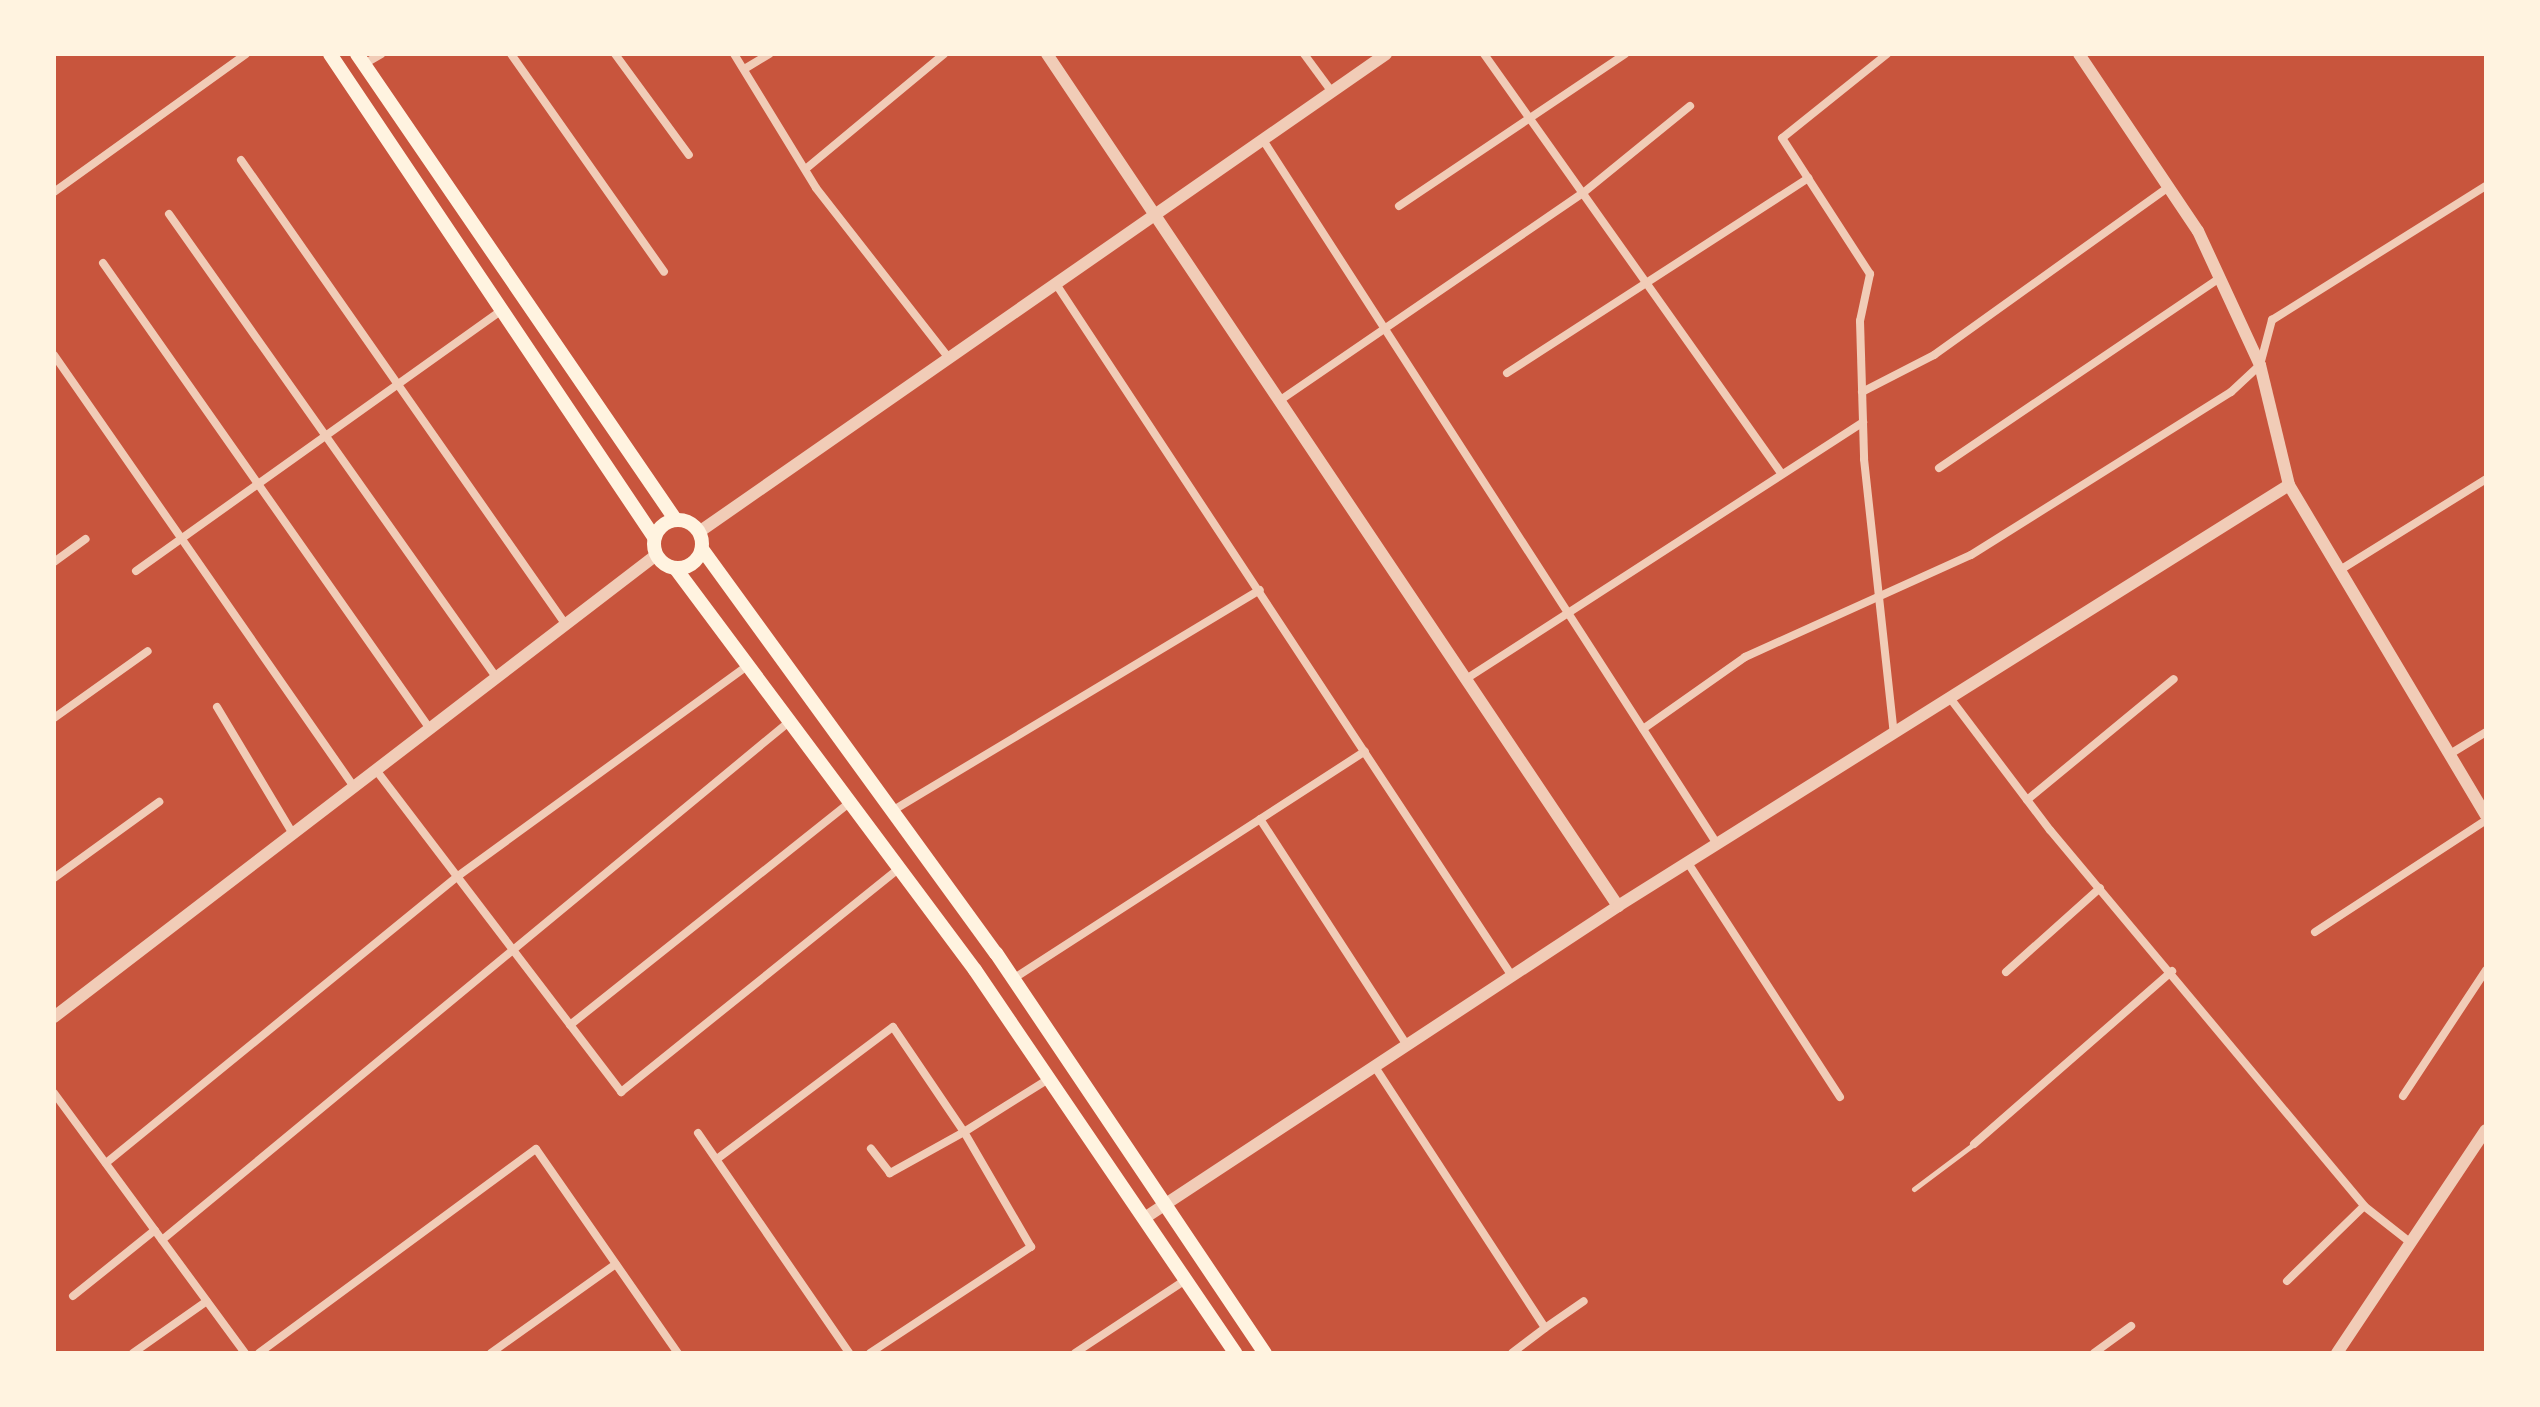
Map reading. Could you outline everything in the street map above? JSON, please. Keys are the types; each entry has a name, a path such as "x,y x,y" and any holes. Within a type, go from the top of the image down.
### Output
{"main road":[{"path":"330,54 654,537 656,555 676,569 900,868 1050,1078 1235,1353"},
{"path":"360,59 675,519 699,532 702,549 1013,979 1265,1353"},
{"path":"654,537 675,519"},
{"path":"676,569 693,564 702,549"}],"street":[{"path":"54,192 246,54"},
{"path":"360,59 381,54"},
{"path":"511,54 664,272"},
{"path":"615,54 689,155"},
{"path":"734,54 808,167 816,188 949,358"},
{"path":"746,68 769,54"},
{"path":"808,167 944,54"},
{"path":"1047,54 1618,906"},
{"path":"1304,54 1332,92"},
{"path":"699,532 1386,54"},
{"path":"1484,54 1781,473"},
{"path":"1399,206 1532,121 1625,54"},
{"path":"1887,54 1782,138 1870,274 1860,321 1863,422 1894,733"},
{"path":"2079,54 2169,187 2220,278 2260,365 2289,485 2486,817 2315,932"},
{"path":"1279,401 1387,332 1583,193 1690,106"},
{"path":"1263,140 1717,844"},
{"path":"241,160 396,386 566,625"},
{"path":"1507,373 1808,178"},
{"path":"1643,729 1745,657 1971,555 2231,392 2260,365 2272,320 2486,186"},
{"path":"1862,392 1934,355 2169,187"},
{"path":"169,214 496,677"},
{"path":"103,263 256,486 430,729"},
{"path":"1939,468 2220,278"},
{"path":"1056,284 1512,976"},
{"path":"136,571 502,310"},
{"path":"54,355 354,787"},
{"path":"1466,679 1566,609 1863,422"},
{"path":"2340,570 2486,479"},
{"path":"1146,1217 1618,906 2289,485"},
{"path":"54,562 86,539"},
{"path":"54,1017 656,555"},
{"path":"891,812 1260,590"},
{"path":"54,718 148,651"},
{"path":"106,1163 458,876 749,665"},
{"path":"2027,800 2174,679"},
{"path":"1950,698 2027,800 2364,1206 2411,1243"},
{"path":"217,707 293,834"},
{"path":"162,1240 515,952 790,721"},
{"path":"2450,754 2486,732"},
{"path":"1013,979 1365,751"},
{"path":"376,770 621,1092 900,868"},
{"path":"570,1025 851,801"},
{"path":"54,878 159,802"},
{"path":"1260,819 1407,1045"},
{"path":"1688,863 1840,1097"},
{"path":"2006,972 2100,888"},
{"path":"2403,1096 2486,970"},
{"path":"1974,1144 2172,971"},
{"path":"717,1159 893,1027 964,1132 1031,1247 870,1353"},
{"path":"1375,1067 1545,1328"},
{"path":"871,1149 890,1173 964,1132 1050,1078"},
{"path":"54,1093 245,1353"},
{"path":"2337,1353 2486,1130"},
{"path":"698,1133 849,1353"},
{"path":"259,1353 536,1149 678,1353"},
{"path":"2287,1281 2364,1206"},
{"path":"73,1296 155,1230"},
{"path":"491,1353 616,1264"},
{"path":"1075,1353 1187,1279"},
{"path":"133,1353 207,1301"},
{"path":"1512,1353 1584,1301"},
{"path":"2094,1353 2131,1326"}],"lane":[{"path":"1914,1189 1974,1144"}]}
